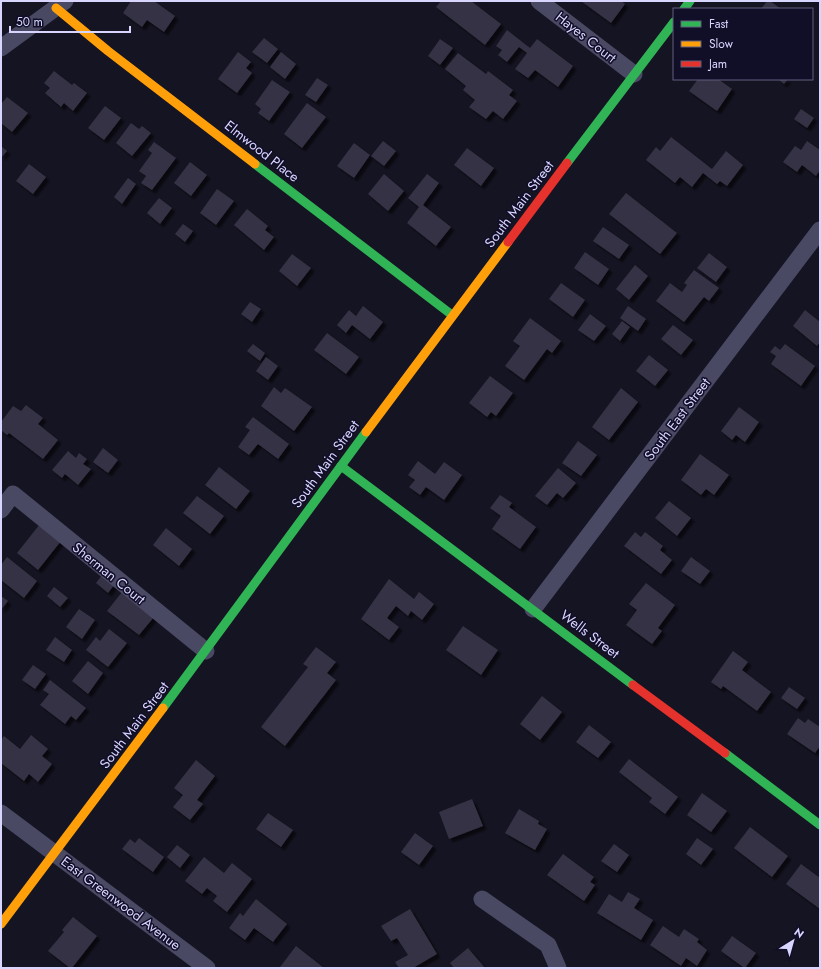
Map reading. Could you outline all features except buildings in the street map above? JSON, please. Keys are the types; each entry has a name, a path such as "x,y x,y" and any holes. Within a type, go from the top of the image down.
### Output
{"street":[{"name":"Hayes Court","path":"539,1 634,74"},
{"path":"1,48 60,4"},
{"name":"Elmwood Place","path":"60,4 108,50 452,315"},
{"name":"South Main Street","path":"1,924 206,652 452,315 673,23"},
{"name":"South East Street","path":"533,609 820,230"},
{"name":"Wells Street","path":"341,466 820,825"},
{"name":"Sherman Court","path":"1,510 13,494 206,652"},
{"name":"East Greenwood Avenue","path":"1,813 207,968"},
{"path":"482,899 548,945 558,968"}],"traffic: fast":[{"path":"685,8 690,1"},
{"path":"567,163 673,23"},
{"path":"255,164 452,315"},
{"path":"163,708 366,432"},
{"path":"341,466 633,685"},
{"path":"725,753 820,825"}],"traffic: slow":[{"path":"56,8 108,51 255,164"},
{"path":"366,432 508,242"},
{"path":"1,924 163,708"}],"traffic: jam":[{"path":"508,242 567,163"},
{"path":"633,685 725,753"}]}
